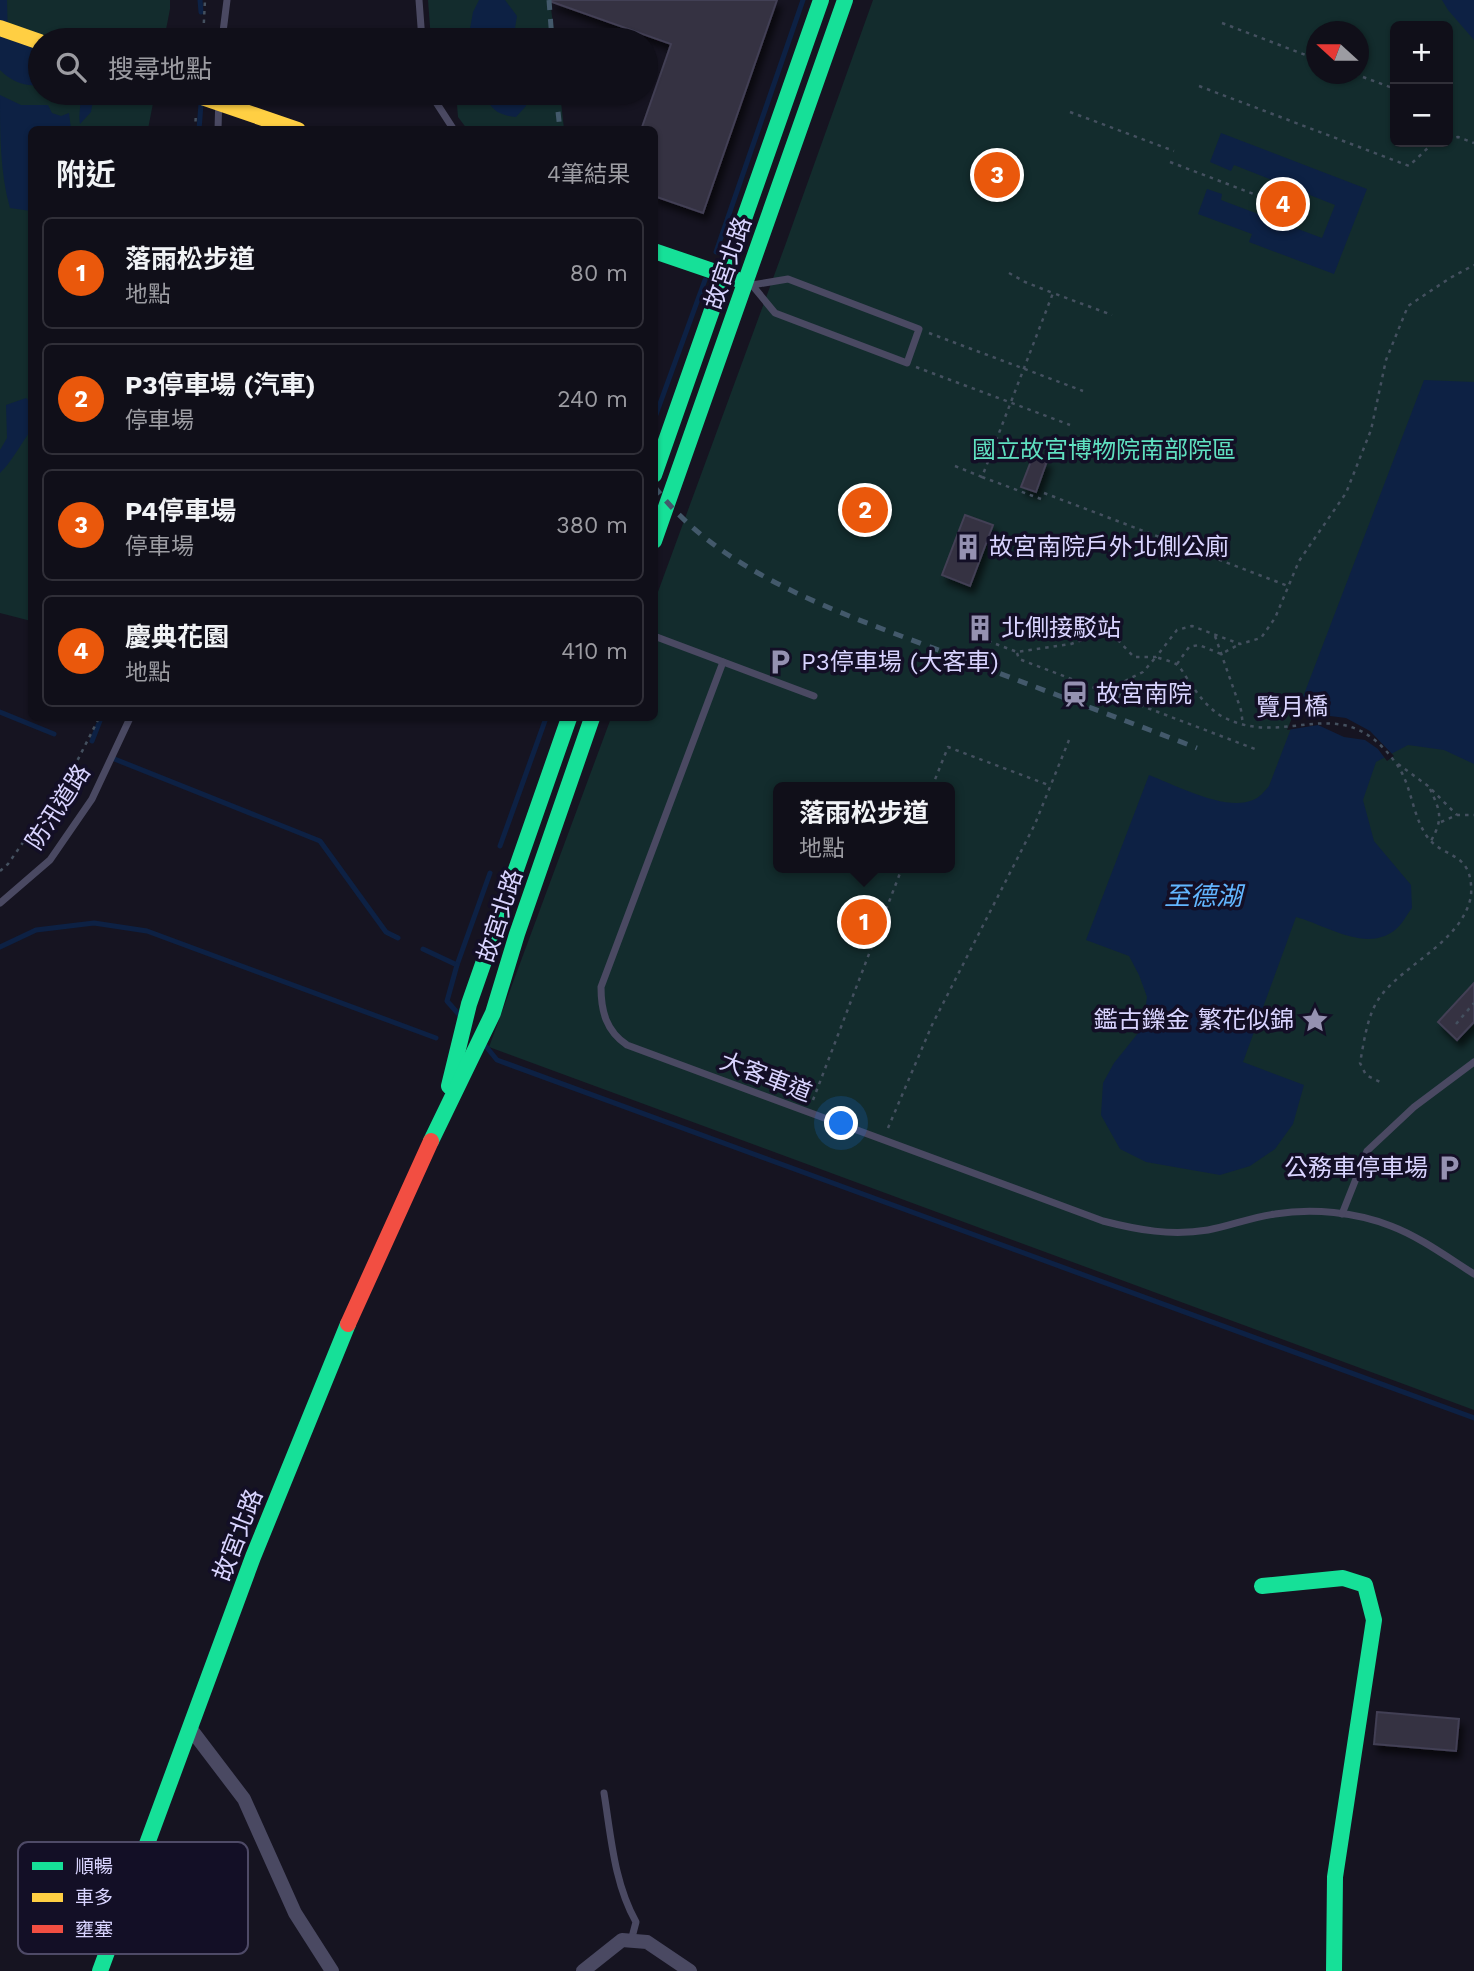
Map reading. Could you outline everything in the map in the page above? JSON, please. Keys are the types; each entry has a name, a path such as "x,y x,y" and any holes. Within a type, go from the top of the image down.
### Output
{"street":[{"name":"故宮北路","path":"658,464 821,0"},
{"name":"故宮北路","path":"658,530 749,284 845,0"},
{"path":"0,28 28,38"},
{"path":"236,105 288,126"},
{"path":"658,252 749,284"},
{"name":"故宮北路","path":"439,1124 470,1004 568,721"},
{"name":"故宮北路","path":"148,1842 253,1557 340,1343 439,1124 493,1013 517,934 591,721"},
{"path":"1262,1586 1343,1578 1365,1585 1374,1620 1335,1877 1334,1971"},
{"path":"190,1728 244,1799 295,1913 332,1971"},
{"path":"583,1971 622,1940 647,1942 690,1971"},
{"name":"故宮北路","path":"100,1971 106,1954"}],"lane":[{"path":"224,28 227,0"},
{"path":"419,0 421,28"},
{"path":"218,126 219,105"},
{"path":"438,105 451,126"},
{"path":"788,279 919,329 907,363 775,313 749,284 788,279"},
{"path":"658,638 814,696"},
{"name":"大客車道","path":"723,662 601,987 601,1006 615,1037 627,1045 1089,1217 1158,1233 1209,1230 1275,1214 1342,1214 1390,1226 1416,1238 1474,1274"},
{"name":"防汛道路","path":"0,903 50,860 92,799 129,721"},
{"path":"1342,1214 1367,1151 1414,1107 1474,1062"},
{"path":"604,1793 619,1881 636,1922 631,1941"}],"path":[{"path":"204,28 205,0"},
{"path":"1223,23 1306,55"},
{"path":"1369,79 1390,87"},
{"path":"1199,86 1409,166 1429,147"},
{"path":"1070,112 1174,151"},
{"path":"1453,138 1458,137 1474,143"},
{"path":"1170,162 1311,216"},
{"path":"1222,654 1240,644 1261,638 1275,618 1299,561 1346,493 1371,430 1386,360 1408,306 1474,265"},
{"path":"1009,273 1025,282 1112,315"},
{"path":"982,477 1053,293"},
{"path":"919,329 1083,391"},
{"path":"907,363 1070,425"},
{"path":"955,466 1041,499"},
{"path":"1044,494 1288,586"},
{"path":"1119,697 1125,681 1143,672 1177,630 1192,626 1240,644"},
{"path":"988,641 1017,652 1071,644 1098,634 1114,636 1134,657 1156,657 1177,664 1189,647 1199,645 1222,654"},
{"path":"1215,636 1241,710 1243,725"},
{"path":"1017,652 1019,659 1255,749"},
{"name":"覽月橋","path":"1177,664 1209,708 1243,725 1279,728 1318,722 1349,725 1377,743 1396,762 1428,786 1457,815"},
{"path":"0,871 8,864 71,775 98,721"},
{"path":"883,1141 932,1025 1035,824 1069,740"},
{"path":"934,782 948,747 1051,786"},
{"name":"覽月橋","path":"1396,762 1409,786 1413,807 1431,841"},
{"path":"1428,786 1441,822"},
{"path":"1382,1083 1366,1074 1360,1063 1368,1024 1378,999 1437,946 1462,918 1472,896 1473,871 1462,858 1431,841 1441,822 1457,815 1474,815"},
{"path":"808,1113 900,873"},
{"path":"1456,1024 1474,1003"}],"green space":[{"path":"0,0 170,0 166,28 28,28 28,105 153,105 149,126 28,126 28,620 0,613"},
{"path":"428,0 550,0 554,28 430,28"},
{"name":"國立故宮博物院南部院區","path":"873,0 1474,0 1474,1410 489,1047 610,721 658,721 658,592"},
{"path":"457,105 561,105 564,126 465,126 458,117"}],"water":[{"path":"0,0 7,0 8,40 28,43 28,85 18,82 0,70"},
{"path":"479,0 505,0 517,16 515,28 470,28 473,12"},
{"path":"1442,0 1474,0 1474,40 1448,10"},
{"path":"0,95 21,105 48,105 52,113 61,116 69,113 71,126 28,126 28,211 10,208 2,167"},
{"path":"80,105 92,105 91,112 80,124"},
{"path":"490,105 526,106 516,117 504,115"},
{"path":"1221,133 1367,189 1334,274 1249,242 1252,234 1198,214 1207,189 1222,194 1221,200 1322,238 1335,205 1234,165 1231,171 1210,162"},
{"name":"至德湖","path":"1424,380 1474,382 1474,764 1444,750 1408,745 1376,762 1363,800 1374,841 1411,885 1412,908 1395,930 1372,939 1346,935 1296,917 1243,1062 1304,1085 1293,1124 1275,1149 1250,1166 1220,1175 1146,1162 1120,1149 1101,1115 1103,1083 1114,1063 1143,1027 1147,997 1129,956 1086,940 1149,775 1201,796 1229,803 1253,800 1269,786"},
{"path":"28,400 28,435 0,473 0,450 7,438 6,405"}],"pier":[{"path":"1313,711 1346,718 1370,731 1394,756 1387,761 1378,749 1365,740 1344,737 1318,725 1287,730 1292,718 1301,712"}],"building":[{"path":"777,0 703,213 658,197 658,126 642,126 650,105 658,105 658,81 671,44 658,39 658,28 626,28 552,2"},
{"path":"1033,456 1047,461 1036,492 1021,487"},
{"name":"故宮南院戶外北側公廁","path":"965,515 993,525 970,586 942,575"},
{"path":"1474,983 1474,1022 1457,1040 1438,1022"},
{"path":"1377,1712 1459,1719 1456,1751 1374,1744"}],"waterway":[{"path":"200,0 201,12"},
{"path":"716,252 803,0"},
{"path":"199,126 201,105"},
{"path":"658,409 705,280"},
{"path":"0,712 54,734"},
{"path":"92,741 100,721"},
{"path":"500,846 545,721"},
{"path":"112,758 320,841 386,932 398,938"},
{"path":"423,949 457,965 490,873"},
{"path":"0,947 36,930 94,923 147,931 436,1038"},
{"path":"457,965 447,1001 462,1018"},
{"path":"484,1044 497,1060 1474,1418"}],"railway":[{"path":"549,0 551,28"},
{"path":"557,105 560,126"},
{"path":"658,491 682,518 716,546 752,570 791,590 873,626 1197,748"}],"traffic: fast":[{"path":"658,464 821,0"},
{"path":"658,530 845,0"},
{"path":"658,252 736,279"},
{"path":"449,1086 469,1004 568,721"},
{"path":"431,1141 493,1013 517,934 591,721"},
{"path":"148,1842 253,1557 348,1324"},
{"path":"1262,1586 1343,1578 1365,1585 1374,1620 1335,1877 1334,1971"},
{"path":"100,1971 106,1954"}],"traffic: slow":[{"path":"0,28 28,38"},
{"path":"225,105 286,126"}],"traffic: jam":[{"path":"348,1324 431,1141"}],"place":[{"name":"P4停車場","path":"997,175"},
{"name":"慶典花園","path":"1283,204"},
{"name":"P3停車場 (汽車)","path":"865,510"},
{"name":"故宮南院戶外北側公廁","path":"968,547"},
{"name":"北側接駁站","path":"980,628"},
{"name":"P3停車場 (大客車)","path":"780,662"},
{"name":"故宮南院","path":"1075,694"},
{"name":"落雨松步道","path":"864,922"},
{"name":"鑑古鑠金 繁花似錦","path":"1315,1020"},
{"name":"公務車停車場","path":"1449,1168"}]}
